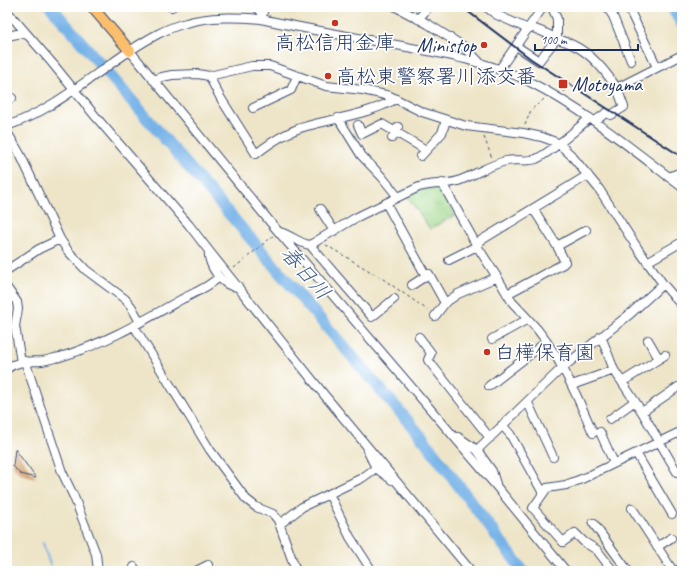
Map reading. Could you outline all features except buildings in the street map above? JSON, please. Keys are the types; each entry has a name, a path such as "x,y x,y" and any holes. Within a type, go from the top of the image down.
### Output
{"main road":[{"path":"92,7 126,53"}],"street":[{"path":"256,7 263,13 261,19"},
{"path":"396,7 466,48 482,64"},
{"path":"418,19 429,7"},
{"path":"277,233 284,233 305,245 310,245 386,203 419,187 448,183 466,178 494,164 513,160 534,160 592,120 606,113 611,115 624,107 617,88 604,70 590,56 572,44 542,30 529,28 497,16 486,7"},
{"path":"499,70 543,7"},
{"path":"516,46 539,61 557,38 557,19 552,7"},
{"path":"607,7 613,16 631,61"},
{"path":"628,7 657,67"},
{"path":"7,11 75,89 189,225 364,442 471,570"},
{"path":"296,571 280,524 272,514 256,507 246,499 206,444 137,324 131,306 125,299 86,270 68,251 60,239 8,126 36,114 152,37 185,23 205,19 261,19 452,56 499,70 529,82 592,120 682,187"},
{"path":"7,36 22,33 27,35"},
{"path":"126,53 153,80 277,233 450,432 566,571"},
{"path":"617,88 682,55"},
{"path":"153,80 162,76 198,74 209,76 262,65 270,66 326,86 363,90 390,96 422,112 466,126 522,133 542,137 558,143 571,155 599,189 647,262 682,306"},
{"path":"209,76 220,97 256,154 271,141 305,126 378,109 396,100"},
{"path":"253,108 291,90 297,76"},
{"path":"338,118 361,155 382,177 398,197"},
{"path":"358,125 362,134 382,124 424,153 442,133 446,120"},
{"path":"668,176 682,172"},
{"path":"449,260 477,246 480,241 534,210 588,176"},
{"path":"442,183 477,246 512,302 540,331 572,385 614,463"},
{"path":"386,203 426,276"},
{"path":"320,209 334,231"},
{"path":"507,294 563,264 564,262 557,246 534,210"},
{"path":"557,246 586,230"},
{"path":"7,270 39,248 60,239"},
{"path":"647,262 682,242"},
{"path":"310,245 372,317 394,299"},
{"path":"209,251 208,256 219,277 229,286 238,286"},
{"path":"412,285 430,274 445,303"},
{"path":"7,369 10,366 23,362 42,361 65,355 103,341 137,324 204,287 219,277"},
{"path":"435,316 445,303 458,294 496,277"},
{"path":"477,450 528,403 562,368 630,314 664,284"},
{"path":"7,288 17,302 18,309 15,326 23,362 62,472 74,497 96,554 98,571"},
{"path":"492,339 528,319"},
{"path":"601,336 614,370 635,400 677,472 682,470"},
{"path":"419,337 431,353 428,360 490,438"},
{"path":"622,382 662,357 648,340"},
{"path":"490,386 546,342"},
{"path":"572,385 614,370"},
{"path":"642,412 678,387"},
{"path":"610,419 635,400"},
{"path":"528,403 553,457"},
{"path":"502,426 510,434 543,493"},
{"path":"613,571 597,550 584,542 575,533 562,542 533,508 547,488 566,485 682,431"},
{"path":"450,432 477,450 492,471 497,487"},
{"path":"364,442 376,468 391,480 397,481"},
{"path":"636,453 672,514"},
{"path":"280,524 302,508 362,478 376,468"},
{"path":"329,494 350,537 372,571"},
{"path":"632,508 673,571"},
{"path":"593,523 628,571"},
{"path":"657,547 671,538"},
{"path":"197,571 208,565"},
{"path":"676,571 682,568"}],"path":[{"path":"207,7 214,13"},
{"path":"522,133 532,110 550,94"},
{"path":"483,129 487,148 494,164"},
{"path":"231,270 277,233"},
{"path":"318,240 383,279 435,316"}],"green space":[{"path":"440,188 455,215 430,229 407,196 418,190"}],"waterway":[{"name":"春日川","path":"51,7 425,441 523,571"},
{"path":"672,7 682,24"},
{"path":"43,543 52,571"}],"railway":[{"path":"462,7 531,59 682,157"}],"place":[{"name":"高松信用金庫","path":"335,23"},
{"name":"Ministop","path":"484,45"},
{"name":"高松東警察署川添交番","path":"328,76"},
{"name":"Motoyama","path":"563,84"},
{"name":"白樺保育園","path":"487,352"}]}
